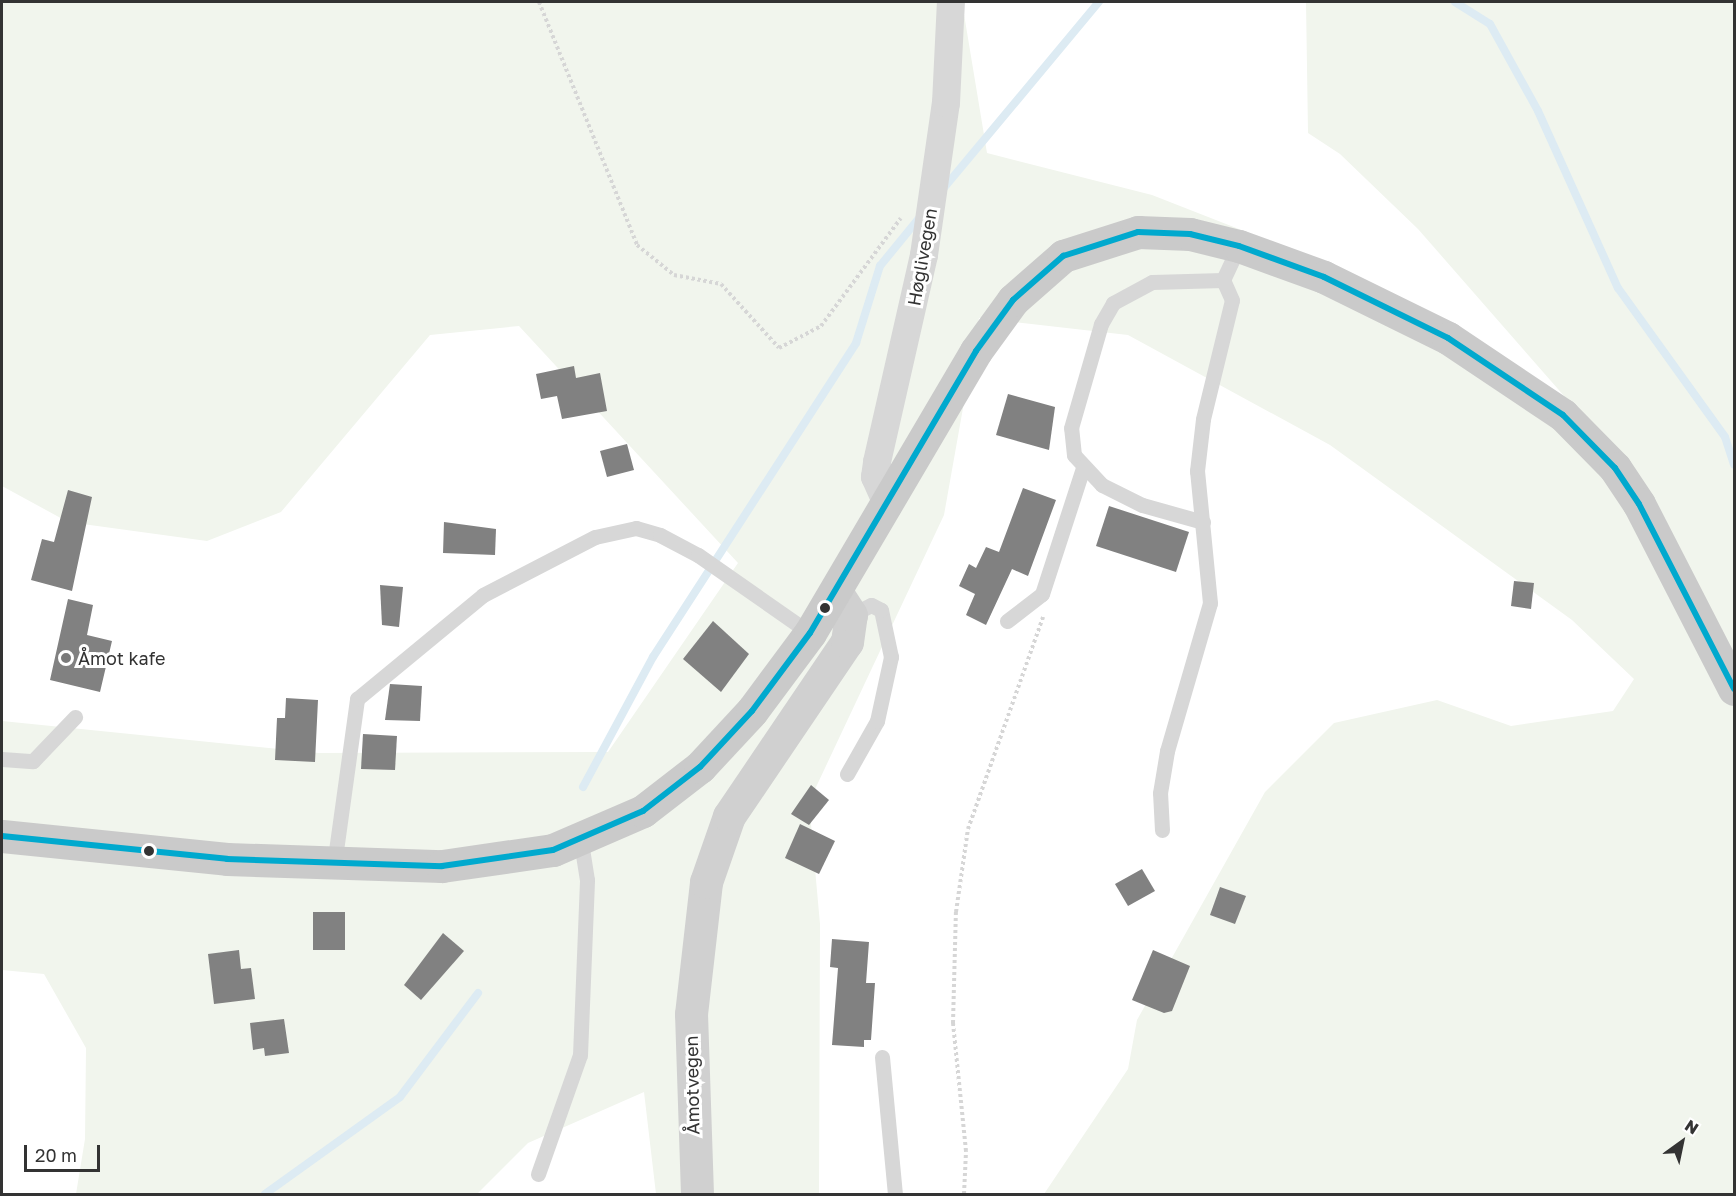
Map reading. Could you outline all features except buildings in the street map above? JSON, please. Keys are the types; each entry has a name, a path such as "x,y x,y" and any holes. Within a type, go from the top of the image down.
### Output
{"main road":[{"path":"2,836 334,865 487,862 581,842 644,811 700,767 752,711 810,633 844,604 888,506 976,351 1013,300 1048,267 1086,245 1138,232 1190,234 1239,246 1324,277 1448,338 1563,415 1615,468 1638,504 1734,689"},
{"name":"Åmotvegen","path":"697,1194 691,1014 706,882 729,816 847,642 844,604"}],"street":[{"name":"Høglivegen","path":"888,506 875,477 922,266 946,103 951,2"}],"lane":[{"path":"1162,830 1160,793 1167,751 1210,603 1198,444 1232,300 1224,280 1239,246"},
{"path":"1203,522 1124,497 1083,468 1071,447 1071,428 1101,324 1113,303 1152,282 1224,280"},
{"path":"1007,621 1042,594 1083,468"},
{"path":"334,865 357,699 483,595 595,537 636,528 660,535 698,555 810,633"},
{"path":"844,604 871,605 881,610 891,657 877,721 847,774"},
{"path":"2,759 33,761 75,717"},
{"path":"538,1174 580,1054 587,880 581,842"},
{"path":"882,1058 895,1194"}],"path":[{"path":"539,2 637,245 674,275 721,285 779,348 821,326 906,212"},
{"path":"964,1194 966,1151 953,1023 956,912 968,829 1044,621 1042,594"}],"shaded area":[{"path":"2,2 962,2 987,153 1152,195 1290,249 1586,421 1418,229 1340,154 1308,133 1306,2 1734,2 1734,1194 1044,1194 1128,1069 1137,1020 1265,792 1334,723 1437,700 1511,726 1613,711 1634,679 1572,620 1330,445 1128,335 979,318 944,515 809,802 820,924 819,1194 656,1194 644,1092 528,1143 477,1194 76,1194 85,1139 86,1048 44,974 2,970 2,721 319,753 608,752 738,563 519,326 430,335 281,512 207,541 68,522 2,486"}],"waterway":[{"path":"943,189 1099,2"},
{"path":"1455,2 1490,24 1538,111 1618,288 1725,437 1734,465"},
{"path":"583,787 653,657 856,343 880,266 920,217"},
{"path":"265,1194 400,1097 478,993"}],"transit line":[{"path":"2,836 227,859 442,866 553,850 643,811 700,767 752,711 810,633 976,351 1013,300 1063,256 1138,232 1190,234 1239,246 1324,277 1448,338 1563,415 1615,468 1639,504 1734,689"}],"place":[{"name":"Åmot kafe","path":"66,658"}]}
